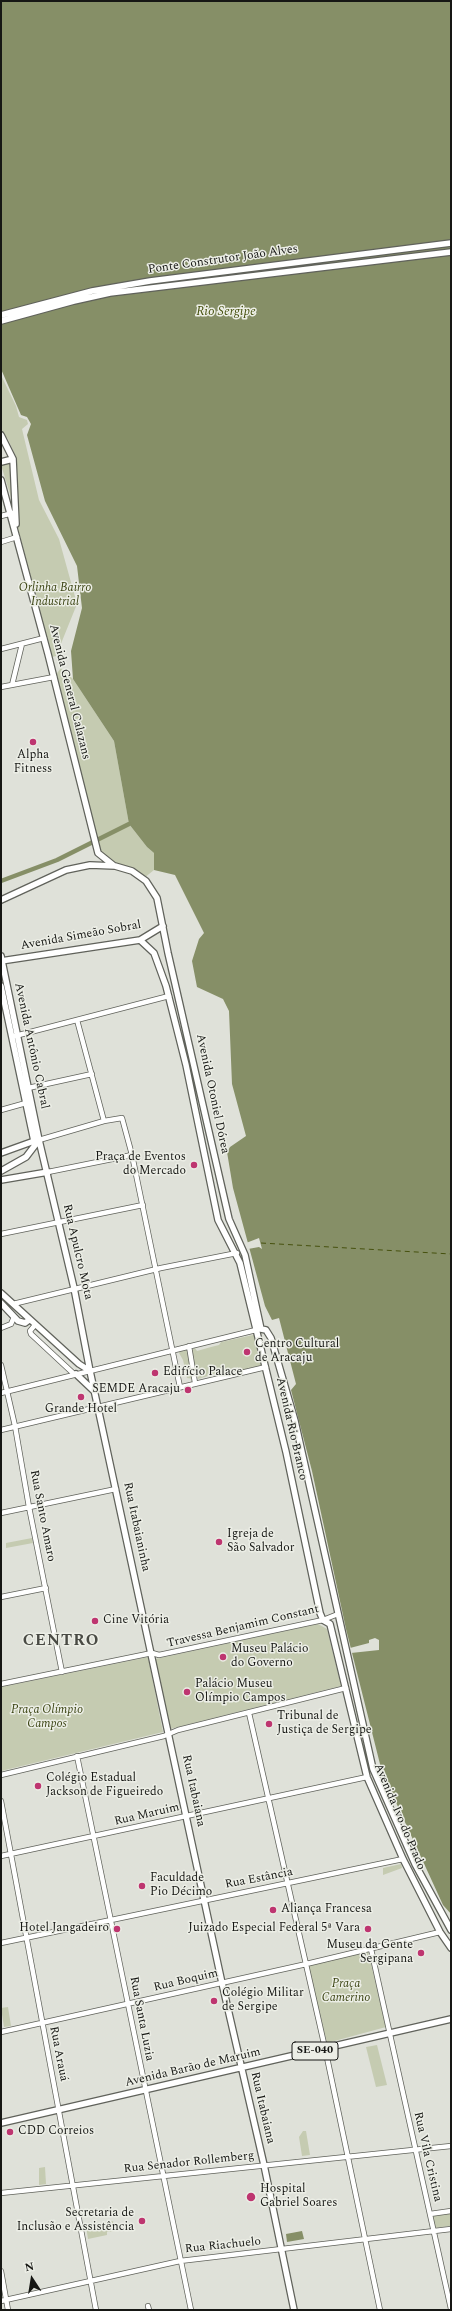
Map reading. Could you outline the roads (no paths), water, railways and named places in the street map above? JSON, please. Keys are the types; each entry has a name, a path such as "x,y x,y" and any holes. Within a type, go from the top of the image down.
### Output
{"main road":[{"name":"Ponte Construtor João Alves","path":"1,315 92,291 150,281 451,243"},
{"name":"Ponte Construtor João Alves","path":"1,321 74,301 110,294 451,252"},
{"name":"Avenida General Calazans","path":"1,435 13,459 13,513 16,535 54,677 98,855 115,866"},
{"path":"1,462 13,459"},
{"name":"Avenida General Calazans","path":"1,480 13,513"},
{"path":"1,900 66,870 90,865 115,866"},
{"name":"Avenida Otoniel Dórea","path":"115,866 132,871 144,878 153,890 159,906 229,1219 245,1255 262,1329"},
{"name":"Avenida Simeão Sobral","path":"1,960 140,940 163,926"},
{"name":"Avenida Otoniel Dórea","path":"140,940 154,952 169,996 186,1065 218,1220 237,1253 255,1330"},
{"name":"Avenida Antônio Cabral","path":"1,960 26,1102 37,1140"},
{"name":"Avenida Antônio Cabral","path":"1,986 28,1088 37,1140"},
{"path":"1,1153 37,1140"},
{"path":"1,1171 26,1157 37,1140"},
{"name":"Rua Apulcro Mota","path":"37,1140 48,1172 60,1222 95,1392"},
{"path":"1,1180 48,1172"},
{"path":"1,1293 79,1364 90,1371"},
{"path":"1,1303 14,1317 23,1323 29,1320"},
{"name":"Avenida Rio Branco","path":"262,1329 266,1330 271,1338 286,1385 338,1614"},
{"name":"Avenida Rio Branco","path":"255,1330 259,1338 266,1367 320,1613 323,1620"},
{"path":"75,1374 95,1392"},
{"name":"Rua Itabaianinha","path":"95,1392 152,1653"},
{"name":"Avenida Ivo do Prado","path":"338,1614 373,1769 418,1870 451,1930"},
{"name":"Avenida Ivo do Prado","path":"323,1620 330,1624 367,1777 404,1859 440,1932 451,1948"},
{"name":"Rua Itabaiana","path":"152,1653 222,1983 264,2165 294,2310"},
{"name":"SE-040","path":"389,2034 451,2019"},
{"name":"Avenida Barão de Maruim","path":"1,2123 389,2034"}],"street":[{"path":"1,516 13,513"},
{"path":"1,542 16,535"},
{"path":"1,649 44,638"},
{"path":"12,685 22,644"},
{"path":"1,687 54,677"},
{"path":"15,1036 169,996"},
{"path":"77,1020 104,1121"},
{"path":"28,1088 92,1074"},
{"path":"1,1110 26,1102"},
{"path":"37,1140 104,1121 118,1118 123,1120 143,1205 180,1387"},
{"path":"48,1172 132,1155"},
{"path":"1,1234 143,1205"},
{"path":"13,1304 156,1269 237,1253"},
{"path":"1,1328 11,1324 14,1317"},
{"path":"35,1325 30,1331 32,1334 75,1374"},
{"path":"1,1393 262,1329"},
{"path":"189,1346 195,1383"},
{"name":"Rua Santo Amaro","path":"1,1365 15,1426 29,1507 62,1672"},
{"path":"1,1430 266,1367"},
{"path":"1,1513 116,1488"},
{"path":"1,1597 46,1588"},
{"name":"Travessa Benjamim Constant","path":"152,1653 159,1655 323,1620 338,1614"},
{"path":"1,1684 152,1653"},
{"path":"1,1775 164,1736 170,1733 346,1688"},
{"path":"249,1713 325,2048 380,2310"},
{"name":"Rua Santa Luzia","path":"77,1756 191,2310"},
{"name":"Rua Maruim","path":"1,1856 367,1777"},
{"name":"Rua Arauá","path":"1,1800 96,2310"},
{"name":"Rua Estância","path":"1,1943 404,1859"},
{"name":"Rua Boquim","path":"1,2032 222,1983 440,1932"},
{"path":"371,1949 389,2034"},
{"name":"Rua Vila Cristina","path":"389,2034 451,2309"},
{"name":"Rua Senador Rollemberg","path":"1,2193 451,2146"},
{"path":"430,2214 451,2211"},
{"name":"Rua Riachuelo","path":"1,2302 90,2280 180,2261 451,2229"},
{"path":"1,2271 8,2310"}],"water":[{"name":"Rio Sergipe","path":"1,1 451,1 451,1914 443,1905 382,1772 346,1629 312,1471 291,1390 296,1384 279,1318 272,1320 265,1306 233,1188 227,1152 230,1147 246,1136 232,1084 229,1011 223,999 197,987 192,961 199,939 204,933 175,875 154,870 154,853 147,847 129,824 114,741 73,679 71,651 82,608 77,566 45,501 27,435 31,424 27,417 21,415 1,369"},
{"path":"302,2231 304,2239 287,2242 286,2234"}],"waterway":[{"path":"1,881 57,860 129,824"}],"place":[{"name":"Alpha Fitness","path":"33,742"},
{"name":"Praça de Eventos do Mercado","path":"194,1165"},
{"name":"Centro Cultural de Aracaju","path":"247,1352"},
{"name":"Edifício Palace","path":"155,1373"},
{"name":"SEMDE Aracaju","path":"188,1390"},
{"name":"Grande Hotel","path":"81,1397"},
{"name":"Igreja de São Salvador","path":"219,1542"},
{"name":"Cine Vitória","path":"95,1621"},
{"name":"Museu Palácio do Governo","path":"223,1657"},
{"name":"Palácio Museu Olímpio Campos","path":"187,1692"},
{"name":"Tribunal de Justiça de Sergipe","path":"269,1724"},
{"name":"Colégio Estadual Jackson de Figueiredo","path":"38,1786"},
{"name":"Faculdade Pio Décimo","path":"142,1886"},
{"name":"Aliança Francesa","path":"273,1910"},
{"name":"Hotel Jangadeiro","path":"117,1929"},
{"name":"Juizado Especial Federal 5ª Vara","path":"368,1929"},
{"name":"Museu da Gente Sergipana","path":"421,1953"},
{"name":"Colégio Militar de Sergipe","path":"214,2001"},
{"name":"CDD Correios","path":"10,2132"},
{"name":"Hospital Gabriel Soares","path":"251,2197"},
{"name":"Secretaria de Inclusão e Assistência","path":"142,2221"}],"district":[{"name":"CENTRO","path":"61,1642"}],"park label":[{"name":"Orlinha Bairro Industrial","path":"55,596"},
{"name":"Praça Olímpio Campos","path":"47,1718"},
{"name":"Praça Camerino","path":"346,1992"}]}
